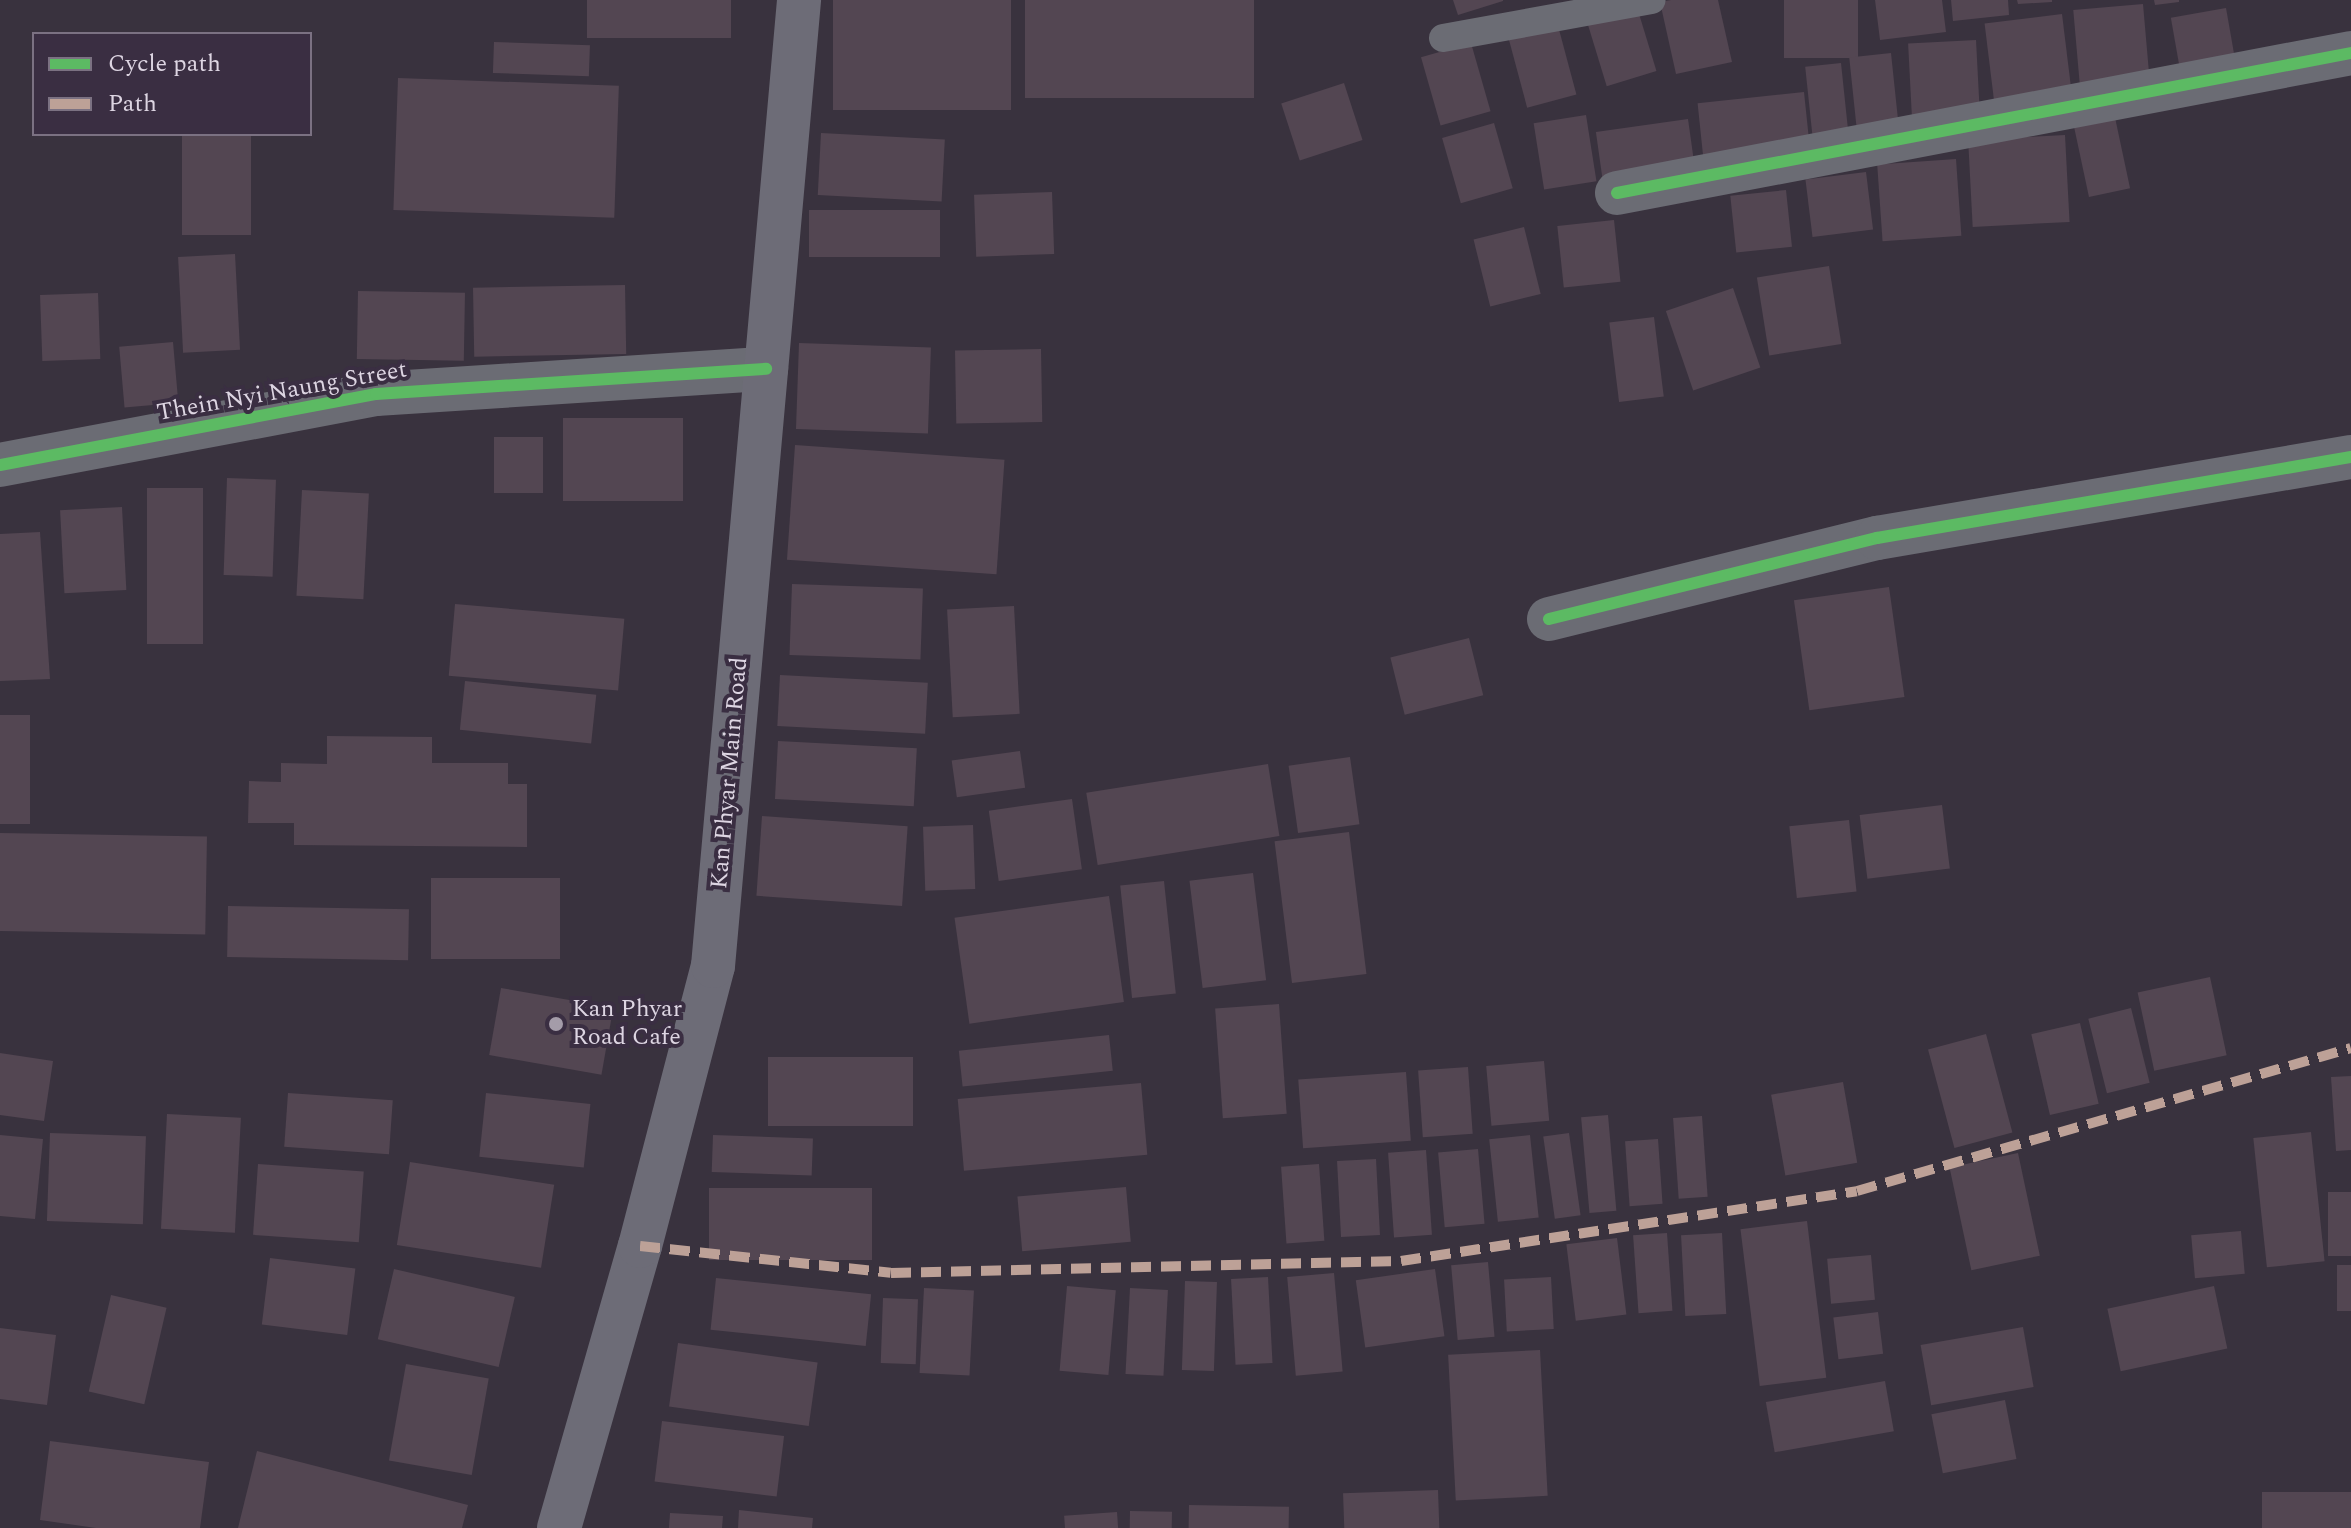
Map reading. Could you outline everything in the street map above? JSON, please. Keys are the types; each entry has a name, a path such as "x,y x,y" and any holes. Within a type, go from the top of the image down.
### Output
{"main road":[{"name":"Kan Phyar Main Road","path":"559,1528 640,1246 713,966 799,0"}],"street":[{"path":"1617,193 2351,53"},
{"name":"Thein Nyi Naung Street","path":"0,465 376,394 766,369"},
{"path":"1549,619 1877,538 2351,457"}],"lane":[{"path":"1443,38 1652,0"}],"building":[{"path":"587,0 731,0 731,38 587,38"},
{"path":"833,0 1011,0 1011,110 833,110"},
{"path":"1025,0 1254,0 1254,98 1025,98"},
{"path":"1453,0 1503,0 1503,1 1458,15"},
{"path":"1718,0 1732,62 1676,74 1660,2"},
{"path":"1784,0 1858,0 1858,58 1784,58"},
{"path":"1875,0 1942,0 1946,32 1880,40"},
{"path":"1951,0 2008,0 2009,15 1953,21"},
{"path":"2017,0 2052,0 2052,2 2018,4"},
{"path":"2154,0 2179,0 2179,2 2155,5"},
{"path":"1636,4 1656,71 1607,86 1586,19"},
{"path":"2143,4 2150,79 2080,85 2073,10"},
{"path":"2226,8 2239,79 2183,89 2171,18"},
{"path":"2062,14 2072,91 1994,101 1985,24"},
{"path":"1557,22 1576,94 1527,108 1508,35"},
{"path":"1976,40 1980,119 1912,122 1908,44"},
{"path":"494,42 590,45 589,76 493,73"},
{"path":"1471,43 1491,111 1441,126 1421,57"},
{"path":"1891,53 1899,128 1857,132 1849,57"},
{"path":"1841,63 1849,137 1813,140 1805,67"},
{"path":"398,78 619,86 614,218 393,210"},
{"path":"1344,83 1363,140 1300,160 1281,103"},
{"path":"1804,92 1810,145 1703,156 1698,103"},
{"path":"2113,108 2130,188 2089,197 2072,117"},
{"path":"1586,115 1596,181 1544,189 1534,123"},
{"path":"1688,119 1695,170 1603,183 1596,132"},
{"path":"1494,123 1513,188 1461,203 1442,138"},
{"path":"821,133 945,139 942,201 818,195"},
{"path":"2065,135 2070,222 1973,227 1968,140"},
{"path":"182,136 251,136 251,235 182,235"},
{"path":"1956,159 1961,236 1883,241 1877,165"},
{"path":"1866,172 1873,230 1813,237 1805,179"},
{"path":"1786,190 1792,247 1736,253 1730,196"},
{"path":"1052,192 1054,254 976,257 974,195"},
{"path":"809,210 940,210 940,257 809,257"},
{"path":"1614,220 1620,282 1564,288 1557,226"},
{"path":"1524,227 1541,294 1490,307 1474,240"},
{"path":"235,254 240,350 183,353 178,257"},
{"path":"1829,266 1841,344 1769,355 1757,277"},
{"path":"625,285 626,354 474,357 473,288"},
{"path":"1733,288 1760,367 1693,391 1666,311"},
{"path":"358,291 465,293 464,361 357,359"},
{"path":"98,293 100,359 42,361 40,295"},
{"path":"1654,317 1664,396 1619,402 1609,322"},
{"path":"173,342 178,403 125,407 119,347"},
{"path":"799,343 931,348 928,434 796,429"},
{"path":"1041,349 1042,422 956,423 955,351"},
{"path":"563,418 683,418 683,501 563,501"},
{"path":"494,437 543,437 543,493 494,493"},
{"path":"795,445 1004,460 996,574 787,560"},
{"path":"227,478 276,480 273,577 224,575"},
{"path":"147,488 203,488 203,644 147,644"},
{"path":"302,490 369,494 363,599 296,596"},
{"path":"122,507 126,590 64,593 60,510"},
{"path":"40,532 50,679 0,681 0,534"},
{"path":"792,584 923,589 920,660 790,655"},
{"path":"1889,587 1904,697 1809,710 1794,600"},
{"path":"455,604 624,619 618,691 449,676"},
{"path":"1014,606 1020,714 953,717 947,610"},
{"path":"1469,638 1483,695 1405,715 1390,658"},
{"path":"780,675 928,683 925,734 777,726"},
{"path":"465,681 596,695 591,744 460,730"},
{"path":"0,715 30,715 30,824 0,824"},
{"path":"327,736 432,737 432,763 508,763 508,784 527,784 527,847 294,845 294,823 248,823 249,781 281,782 281,763 327,764"},
{"path":"778,741 917,748 914,806 775,799"},
{"path":"1020,751 1025,788 957,797 952,761"},
{"path":"1350,757 1359,824 1298,833 1289,766"},
{"path":"1268,764 1279,836 1098,865 1086,793"},
{"path":"1072,799 1082,869 999,881 989,811"},
{"path":"1942,805 1950,869 1867,879 1860,815"},
{"path":"762,816 908,826 902,906 756,896"},
{"path":"1849,820 1857,892 1797,898 1789,826"},
{"path":"973,825 975,889 925,891 923,827"},
{"path":"1349,832 1366,974 1292,983 1275,841"},
{"path":"0,833 207,837 205,935 0,931"},
{"path":"1253,873 1266,980 1203,988 1189,881"},
{"path":"431,878 560,878 560,959 431,959"},
{"path":"1164,881 1176,993 1132,998 1120,886"},
{"path":"1109,896 1124,1002 969,1024 955,918"},
{"path":"228,906 409,909 408,960 227,957"},
{"path":"2210,977 2227,1055 2154,1071 2138,992"},
{"path":"501,988 613,1008 601,1075 489,1055"},
{"path":"1279,1004 1287,1114 1223,1118 1215,1008"},
{"path":"2131,1008 2150,1083 2107,1093 2088,1019"},
{"path":"2080,1023 2099,1104 2050,1115 2031,1034"},
{"path":"1986,1034 2012,1133 1954,1148 1928,1050"},
{"path":"1109,1035 1113,1071 963,1087 959,1051"},
{"path":"0,1053 53,1061 44,1121 0,1115"},
{"path":"768,1057 913,1057 913,1126 768,1126"},
{"path":"1544,1061 1549,1121 1491,1126 1486,1066"},
{"path":"1468,1067 1473,1134 1423,1137 1418,1070"},
{"path":"1406,1072 1411,1141 1303,1148 1298,1080"},
{"path":"2351,1076 2351,1150 2336,1151 2331,1077"},
{"path":"1843,1082 1857,1163 1785,1175 1771,1095"},
{"path":"1141,1083 1147,1155 964,1171 958,1099"},
{"path":"288,1093 393,1100 389,1154 284,1147"},
{"path":"486,1093 590,1104 584,1168 479,1157"},
{"path":"167,1114 241,1118 235,1233 161,1229"},
{"path":"1608,1115 1616,1211 1589,1213 1581,1117"},
{"path":"1702,1116 1708,1197 1679,1199 1673,1118"},
{"path":"2311,1132 2325,1261 2267,1267 2253,1138"},
{"path":"50,1133 146,1136 143,1224 47,1221"},
{"path":"1569,1133 1581,1215 1555,1219 1543,1137"},
{"path":"0,1135 43,1139 35,1219 0,1216"},
{"path":"713,1135 813,1138 812,1175 712,1172"},
{"path":"1530,1135 1539,1218 1498,1222 1489,1139"},
{"path":"1658,1139 1663,1204 1630,1206 1625,1141"},
{"path":"1478,1149 1485,1224 1445,1227 1438,1152"},
{"path":"1426,1150 1432,1235 1394,1237 1388,1153"},
{"path":"2018,1153 2040,1256 1971,1270 1950,1168"},
{"path":"1376,1159 1380,1235 1341,1237 1337,1161"},
{"path":"410,1162 554,1185 541,1268 397,1245"},
{"path":"258,1164 364,1171 359,1242 253,1235"},
{"path":"1319,1164 1324,1241 1286,1243 1281,1167"},
{"path":"1126,1187 1131,1242 1022,1251 1017,1196"},
{"path":"709,1188 872,1188 872,1260 709,1260"},
{"path":"2328,1192 2351,1192 2351,1256 2328,1256"},
{"path":"1807,1221 1826,1378 1760,1386 1740,1229"},
{"path":"2241,1231 2245,1274 2195,1278 2191,1235"},
{"path":"1667,1233 1672,1311 1639,1313 1633,1235"},
{"path":"1722,1233 1726,1314 1685,1316 1681,1235"},
{"path":"1617,1238 1626,1314 1576,1321 1566,1244"},
{"path":"1871,1255 1875,1300 1831,1304 1827,1259"},
{"path":"270,1258 355,1268 347,1335 262,1325"},
{"path":"1488,1262 1495,1337 1458,1340 1451,1265"},
{"path":"2337,1265 2351,1265 2351,1311 2337,1311"},
{"path":"394,1269 515,1297 499,1367 378,1339"},
{"path":"1435,1269 1444,1336 1365,1347 1356,1280"},
{"path":"1334,1273 1343,1372 1296,1376 1287,1277"},
{"path":"1268,1277 1273,1363 1236,1365 1231,1279"},
{"path":"1551,1277 1554,1329 1507,1331 1504,1279"},
{"path":"716,1278 871,1294 866,1346 711,1330"},
{"path":"1185,1281 1217,1282 1214,1371 1182,1370"},
{"path":"1067,1286 1116,1290 1108,1375 1060,1371"},
{"path":"2214,1286 2227,1349 2121,1371 2107,1309"},
{"path":"924,1288 974,1291 969,1376 920,1373"},
{"path":"1130,1288 1168,1290 1163,1376 1125,1374"},
{"path":"111,1295 167,1308 144,1404 89,1391"},
{"path":"883,1298 918,1299 916,1364 881,1363"},
{"path":"1878,1312 1883,1354 1838,1359 1833,1317"},
{"path":"2023,1327 2034,1387 1931,1405 1921,1345"},
{"path":"0,1328 56,1335 47,1405 0,1399"},
{"path":"678,1343 818,1363 809,1426 669,1406"},
{"path":"1540,1350 1548,1496 1456,1501 1448,1355"},
{"path":"406,1364 489,1379 472,1475 389,1461"},
{"path":"1885,1381 1894,1431 1775,1452 1766,1402"},
{"path":"2005,1400 2016,1459 1943,1473 1931,1414"},
{"path":"662,1421 784,1436 777,1497 655,1482"},
{"path":"50,1441 209,1462 200,1528 96,1528 40,1520"},
{"path":"257,1451 468,1505 462,1528 238,1528"},
{"path":"1438,1490 1439,1528 1344,1528 1343,1493"},
{"path":"2262,1492 2351,1492 2351,1528 2262,1528"},
{"path":"1189,1505 1289,1507 1289,1528 1189,1528"},
{"path":"739,1510 813,1518 812,1528 738,1528"},
{"path":"1130,1511 1172,1512 1172,1528 1130,1528"},
{"path":"1117,1512 1118,1528 1065,1528 1064,1516"},
{"path":"670,1513 723,1516 722,1528 669,1528"}],"marked path":[{"path":"640,1246 891,1273 1401,1261 1857,1191 2351,1048"}],"cycle path":[{"path":"1617,193 2351,53"},
{"path":"0,465 376,394 766,369"},
{"path":"1549,619 1877,538 2351,457"}],"place":[{"name":"Kan Phyar Road Cafe","path":"556,1024"}]}
